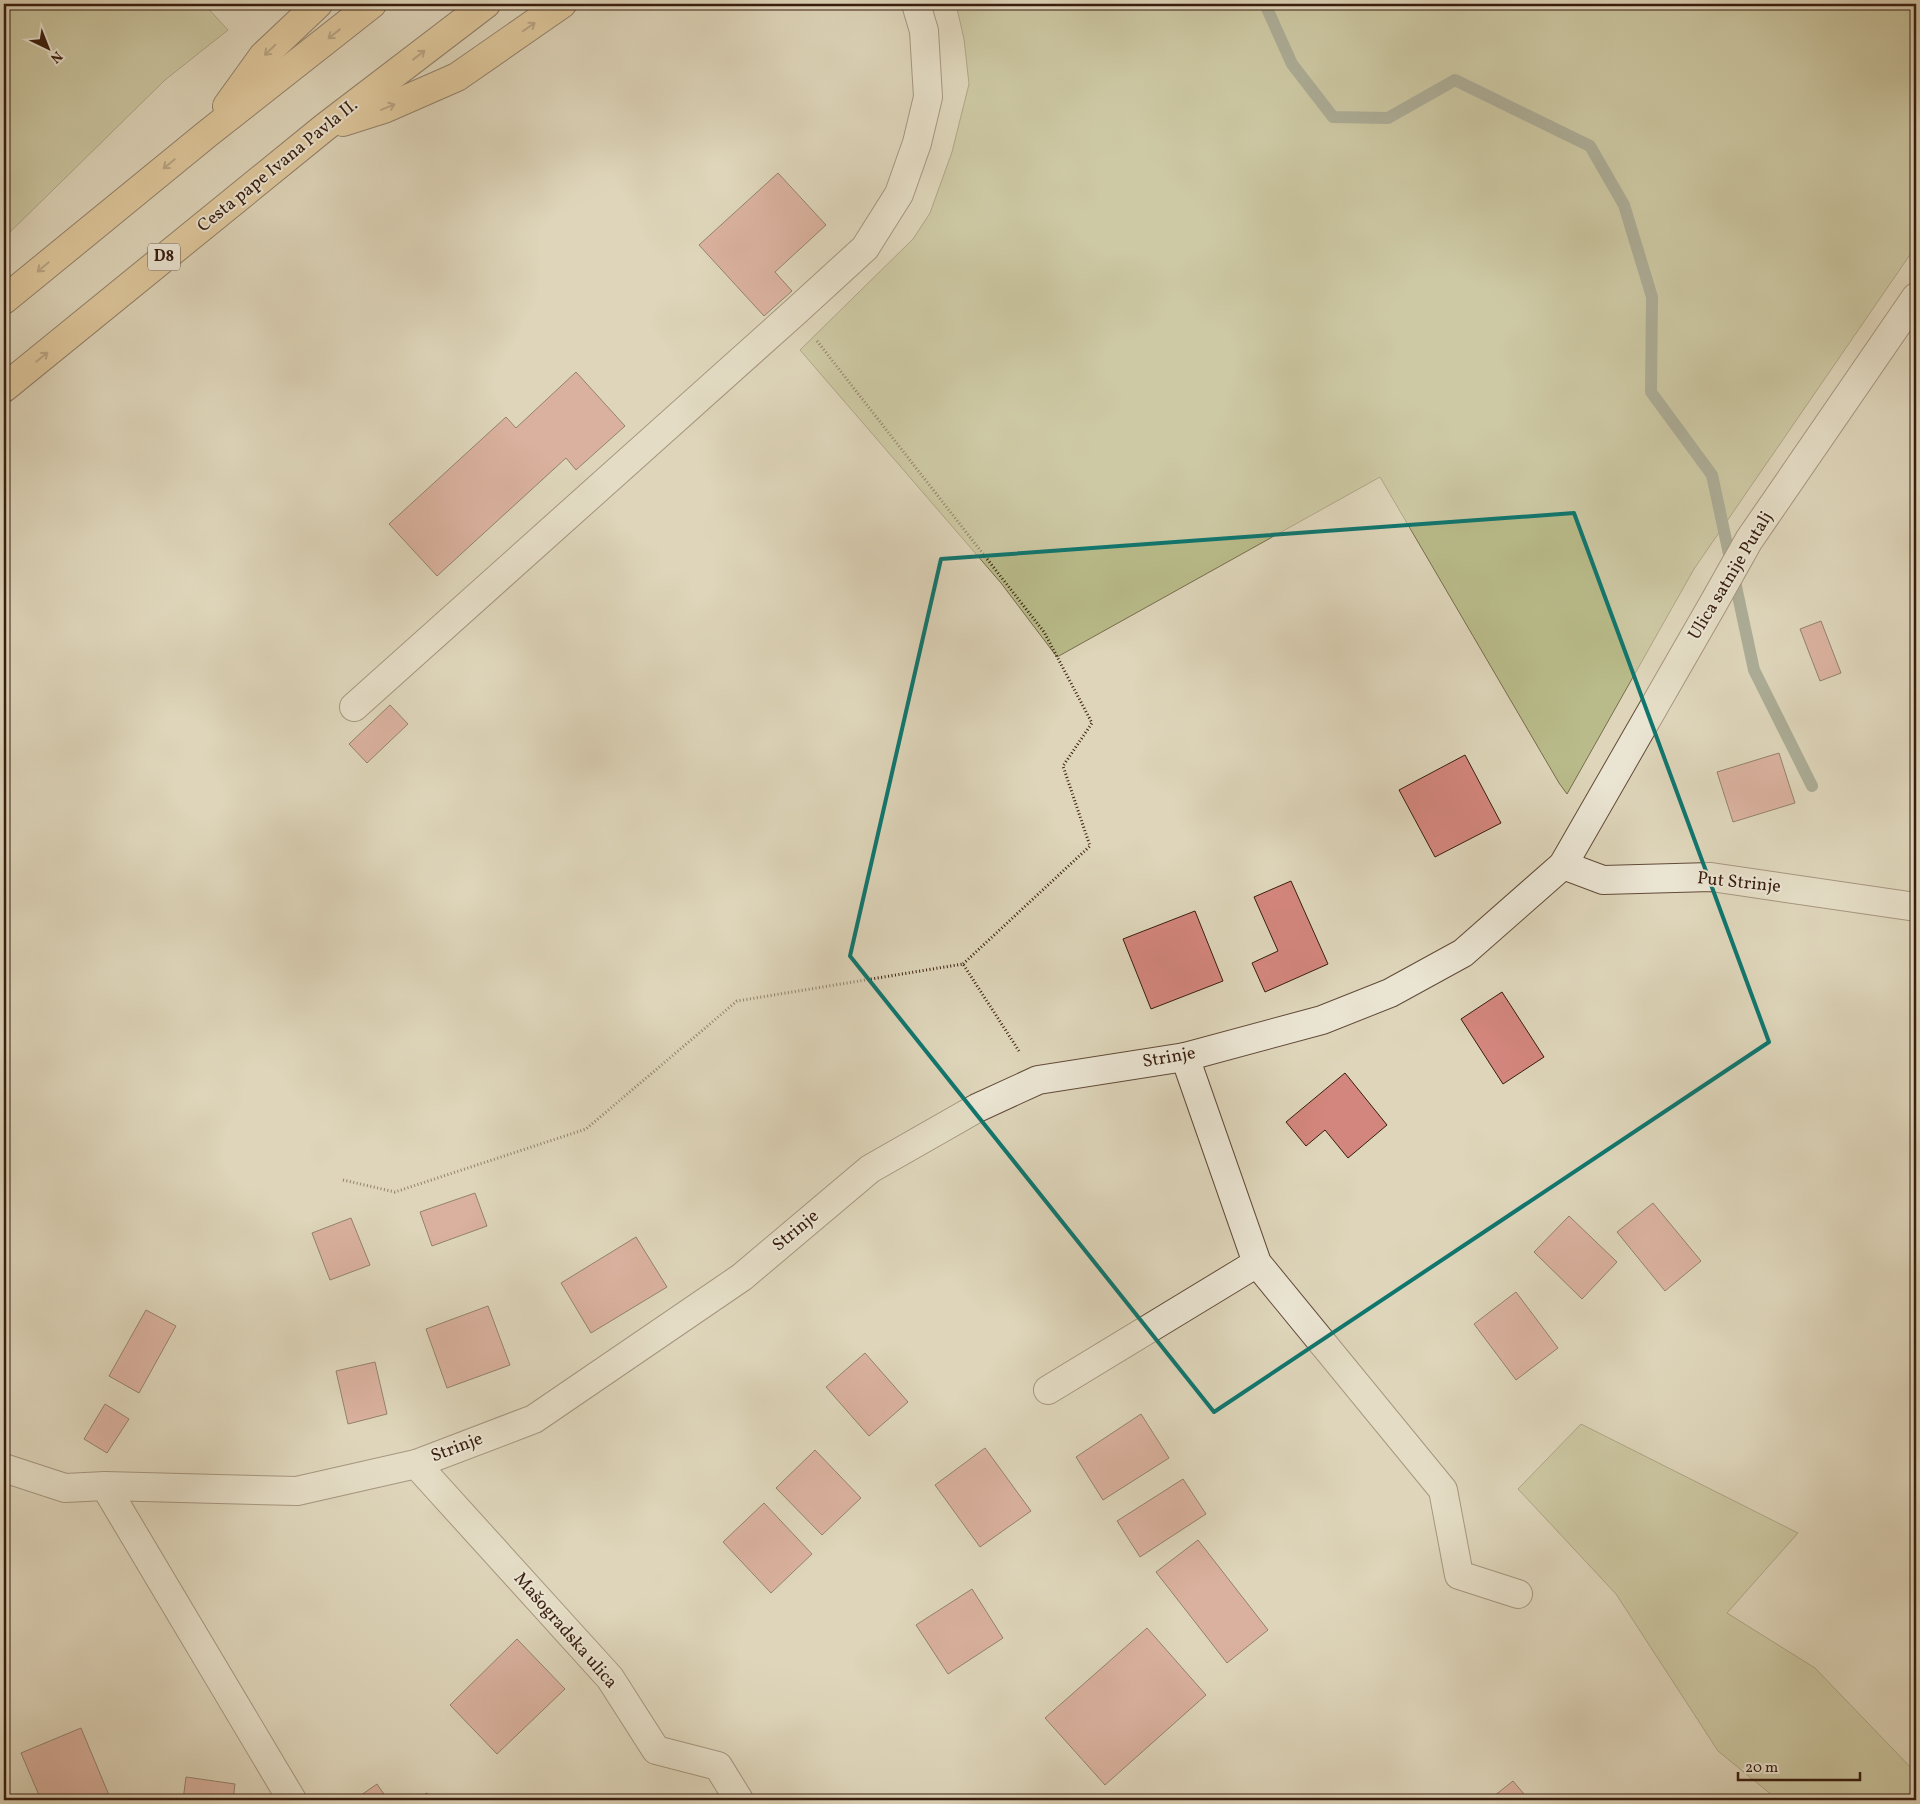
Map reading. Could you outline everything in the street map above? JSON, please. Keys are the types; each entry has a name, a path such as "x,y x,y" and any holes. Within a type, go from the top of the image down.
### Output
{"main road":[{"path":"207,134 263,56 318,4"},
{"path":"4,300 207,134 372,4"},
{"name":"Cesta pape Ivana Pavla II.","path":"4,388 325,127 486,4"},
{"path":"325,127 384,109 457,77 562,4"}],"street":[{"path":"354,706 865,248 899,194 917,143 928,97 924,31 916,4"},
{"name":"Ulica satnije Putalj","path":"1563,865 1749,540 1916,298"},
{"name":"Put Strinje","path":"1563,865 1603,880 1711,877 1916,907"},
{"name":"Strinje","path":"4,1468 65,1488 105,1486 297,1491 416,1464 534,1419 742,1276 870,1169 977,1108 1038,1080 1185,1057 1322,1020 1390,992 1463,953 1563,865"},
{"path":"1185,1057 1257,1263 1443,1490 1459,1575 1518,1594"},
{"path":"1048,1390 1257,1263"},
{"name":"Mašogradska ulica","path":"416,1464 610,1678 656,1750 718,1766 738,1800"},
{"path":"105,1486 292,1800"}],"path":[{"path":"343,1180 395,1192 586,1129 737,1001 963,964 1090,846 1063,766 1092,723 1044,632 795,312"},
{"path":"963,964 1038,1080"}],"highlighted area":[{"path":"1574,513 1769,1042 1214,1412 850,956 941,559"}],"green space":[{"path":"4,4 204,4 228,30 165,80 4,238"},
{"path":"956,4 1916,4 1916,246 1694,569 1567,794 1380,477 1057,657 1001,583 800,350 913,239 930,213 952,152 969,84 964,39"},
{"path":"1581,1424 1798,1533 1727,1613 1815,1668 1916,1773 1916,1800 1778,1800 1718,1751 1616,1594 1518,1489"}],"building":[{"path":"778,173 826,225 775,272 792,291 764,316 699,245"},
{"path":"576,372 625,426 576,470 566,458 437,576 389,524 506,417 516,428"},
{"path":"1821,621 1841,673 1820,681 1800,629"},
{"path":"390,705 408,724 367,763 349,744"},
{"path":"1779,753 1795,803 1733,822 1717,772"},
{"path":"1465,755 1501,823 1435,857 1399,790"},
{"path":"1291,881 1328,964 1265,992 1252,963 1278,951 1254,897"},
{"path":"1195,911 1223,981 1151,1009 1123,939"},
{"path":"1502,992 1544,1057 1503,1084 1461,1019"},
{"path":"1345,1073 1387,1125 1348,1158 1325,1130 1306,1146 1286,1122"},
{"path":"475,1193 487,1226 432,1246 420,1212"},
{"path":"1653,1203 1701,1261 1665,1291 1617,1232"},
{"path":"1569,1216 1617,1262 1582,1299 1534,1252"},
{"path":"351,1218 370,1265 330,1280 312,1233"},
{"path":"636,1237 667,1287 591,1333 561,1283"},
{"path":"1516,1292 1558,1348 1516,1380 1474,1324"},
{"path":"488,1306 510,1365 447,1388 426,1329"},
{"path":"146,1310 176,1326 139,1393 109,1376"},
{"path":"865,1353 908,1402 869,1436 826,1387"},
{"path":"375,1362 387,1414 348,1424 336,1371"},
{"path":"105,1404 129,1419 107,1453 84,1439"},
{"path":"1141,1414 1169,1458 1103,1500 1076,1457"},
{"path":"985,1448 1031,1511 980,1547 935,1485"},
{"path":"815,1450 861,1498 822,1535 776,1488"},
{"path":"1183,1479 1206,1514 1140,1557 1117,1521"},
{"path":"764,1503 812,1554 771,1593 723,1542"},
{"path":"1198,1540 1268,1630 1227,1663 1156,1572"},
{"path":"972,1589 1003,1638 948,1674 916,1625"},
{"path":"1147,1628 1206,1695 1105,1785 1045,1718"},
{"path":"517,1639 565,1689 497,1754 450,1705"},
{"path":"81,1728 111,1800 41,1800 21,1753"},
{"path":"186,1777 235,1784 233,1800 183,1800"},
{"path":"1513,1781 1529,1800 1489,1800"},
{"path":"377,1784 388,1800 354,1800"},
{"path":"427,1793 432,1800 416,1800"}],"waterway":[{"path":"1265,4 1292,64 1333,117 1388,118 1455,80 1590,146 1624,205 1652,297 1651,392 1712,475 1754,670 1812,786"}]}
